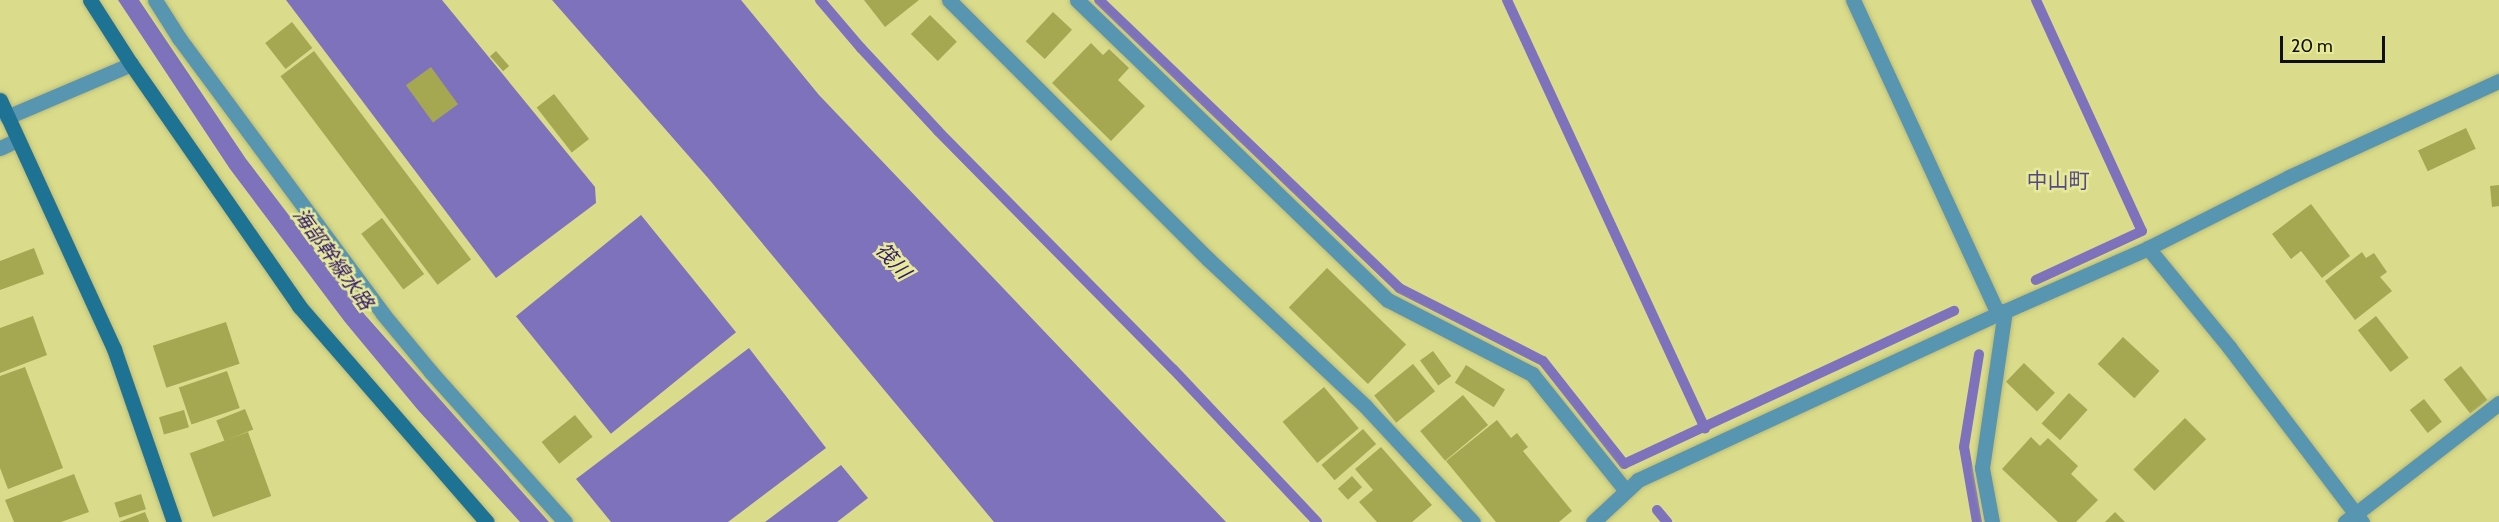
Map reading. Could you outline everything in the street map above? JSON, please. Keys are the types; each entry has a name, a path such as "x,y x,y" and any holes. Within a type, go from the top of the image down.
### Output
{"street":[{"path":"90,0 131,64 299,306 487,522"},
{"path":"155,0 179,38 383,314 431,372 565,522"},
{"path":"950,0 1208,259 1366,407 1473,522"},
{"path":"1077,0 1388,300 1532,374 1626,491"},
{"path":"1853,0 2002,313 1982,468 1992,522"},
{"path":"7,117 131,64"},
{"path":"1593,522 1638,480 2148,248 2289,177 2499,81"},
{"path":"0,100 114,349 174,522"},
{"path":"0,148 17,140"},
{"path":"2148,248 2229,347 2354,519 2499,403"}],"water":[{"path":"118,0 139,0 246,159 365,315 549,522 520,522 418,410 345,322 230,169"},
{"path":"286,0 442,0 595,187 596,203 496,278"},
{"name":"筏川","path":"552,0 741,0 819,95 1226,522 994,522 708,178"},
{"path":"641,215 736,332 611,434 516,316"},
{"path":"749,348 826,448 728,522 611,522 576,479"},
{"path":"841,465 868,498 837,522 765,522"}],"building":[{"path":"864,0 919,0 885,27"},
{"path":"1053,12 1072,30 1045,59 1026,41"},
{"path":"930,15 957,42 938,61 911,34"},
{"path":"292,22 312,48 286,69 265,43"},
{"path":"1091,43 1103,55 1109,49 1129,68 1118,80 1145,106 1111,141 1052,83"},
{"path":"314,51 471,259 438,285 280,76"},
{"path":"496,51 509,66 503,71 490,56"},
{"path":"431,67 458,104 433,122 406,85"},
{"path":"554,94 589,139 572,152 537,108"},
{"path":"2466,128 2476,149 2428,171 2418,150"},
{"path":"2499,185 2499,206 2492,207 2490,186"},
{"path":"2311,204 2350,256 2322,278 2301,251 2291,259 2272,234"},
{"path":"382,218 424,274 403,290 361,234"},
{"path":"34,248 44,274 0,290 0,261"},
{"path":"2362,252 2366,258 2374,253 2387,272 2380,277 2392,291 2355,320 2325,281"},
{"path":"1327,268 1406,344 1368,384 1289,308"},
{"path":"33,316 47,355 0,373 0,328"},
{"path":"2376,316 2409,358 2391,372 2358,330"},
{"path":"226,322 240,364 166,388 153,346"},
{"path":"2123,337 2160,371 2134,398 2098,364"},
{"path":"1433,351 1451,376 1438,385 1420,360"},
{"path":"2024,363 2055,393 2037,412 2006,382"},
{"path":"1413,364 1435,391 1396,423 1374,395"},
{"path":"1466,365 1505,389 1494,407 1455,383"},
{"path":"2461,366 2487,400 2470,413 2444,380"},
{"path":"25,367 63,468 8,489 0,468 0,376"},
{"path":"227,371 240,408 191,424 179,388"},
{"path":"1324,387 1359,428 1317,463 1283,422"},
{"path":"2069,393 2088,410 2060,440 2042,423"},
{"path":"1463,395 1488,425 1445,461 1420,431"},
{"path":"2424,399 2442,422 2428,433 2410,410"},
{"path":"245,409 253,429 224,441 216,421"},
{"path":"184,410 189,427 164,434 159,417"},
{"path":"575,415 593,437 559,464 542,442"},
{"path":"2185,418 2206,439 2155,491 2133,470"},
{"path":"1497,420 1511,438 1517,433 1528,447 1523,451 1572,511 1559,522 1496,522 1446,461"},
{"path":"1363,429 1376,444 1335,480 1321,465"},
{"path":"248,432 271,496 213,517 190,453"},
{"path":"2031,437 2040,446 2048,438 2078,466 2071,474 2098,500 2076,522 2058,522 2002,469"},
{"path":"1381,447 1432,505 1412,522 1377,522 1359,502 1373,490 1355,469"},
{"path":"74,474 89,512 61,522 14,522 5,500"},
{"path":"1352,476 1362,487 1348,500 1338,489"},
{"path":"141,494 146,509 119,518 114,503"},
{"path":"145,512 149,522 119,522"},
{"path":"2115,512 2125,522 2105,522"}],"waterway":[{"path":"820,0 938,131 1173,369 1317,522"},
{"path":"1099,0 1399,288 1543,361 1624,464 1954,311"},
{"path":"1507,0 1705,429"},
{"path":"2036,0 2142,231 2036,280"},
{"path":"1977,522 1964,447 1979,354"},
{"path":"1657,510 1667,522"}],"district":[{"name":"中山町","path":"2058,181"}],"water label":[{"name":"海部幹線水路","path":"333,259"}]}
